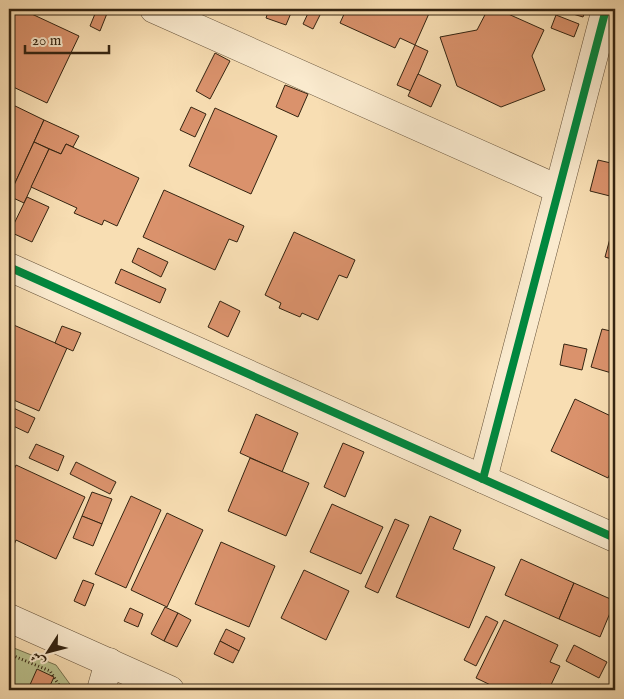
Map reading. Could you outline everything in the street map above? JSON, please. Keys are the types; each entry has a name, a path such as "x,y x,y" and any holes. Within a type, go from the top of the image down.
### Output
{"street":[{"path":"154,9 558,189"},
{"path":"483,479 606,9"},
{"path":"9,267 615,538"},
{"path":"9,618 170,690"},
{"path":"101,690 109,662"}],"path":[{"path":"9,654 50,671 62,690"}],"green space":[{"path":"9,646 56,665 72,687 71,690 9,690"}],"building":[{"path":"15,9 21,9 79,36 47,103 9,85 9,22"},
{"path":"97,9 108,11 100,31 90,26"},
{"path":"269,9 279,9 291,13 286,25 266,18"},
{"path":"310,9 323,9 313,29 303,24"},
{"path":"337,9 431,9 415,45 400,38 395,48 340,23 345,12"},
{"path":"488,9 497,9 544,30 532,56 545,90 501,107 457,86 440,37 477,30"},
{"path":"563,9 586,9 583,17 563,11"},
{"path":"556,15 579,24 574,37 551,28"},
{"path":"415,45 428,51 411,91 397,85"},
{"path":"215,53 230,61 210,99 196,91"},
{"path":"418,74 441,85 431,107 408,96"},
{"path":"285,85 308,94 298,117 276,107"},
{"path":"9,103 44,120 9,196"},
{"path":"191,107 206,114 195,137 180,130"},
{"path":"215,108 277,136 251,194 189,166"},
{"path":"44,120 79,136 73,147 66,144 61,154 34,142"},
{"path":"34,142 49,149 24,203 9,196"},
{"path":"66,144 139,178 117,226 104,220 102,225 74,213 77,208 31,187 49,149 61,154"},
{"path":"598,160 615,164 614,197 590,191"},
{"path":"164,190 244,226 237,242 229,239 215,270 143,237"},
{"path":"27,197 49,207 32,242 10,232"},
{"path":"615,220 615,260 605,257"},
{"path":"294,232 355,260 347,278 339,275 318,320 302,313 300,317 279,308 281,303 265,295"},
{"path":"138,248 168,262 161,277 132,262"},
{"path":"121,269 166,289 160,303 115,283"},
{"path":"220,301 240,311 228,337 208,327"},
{"path":"9,323 67,348 39,411 9,398"},
{"path":"62,326 81,333 73,351 55,343"},
{"path":"602,329 615,332 615,374 591,367"},
{"path":"564,344 587,349 582,370 560,365"},
{"path":"575,399 615,418 615,463 608,478 551,451"},
{"path":"9,406 35,418 28,433 9,424"},
{"path":"256,414 298,433 282,472 240,453"},
{"path":"343,443 364,452 345,497 324,487"},
{"path":"36,444 64,456 58,471 29,458"},
{"path":"250,458 309,483 286,536 228,511"},
{"path":"76,462 116,482 110,494 70,474"},
{"path":"16,465 85,497 56,559 16,540 9,557 9,481"},
{"path":"92,492 112,499 102,524 82,516"},
{"path":"131,496 161,510 126,588 95,574"},
{"path":"332,504 383,527 361,574 310,552"},
{"path":"167,513 203,530 167,607 131,590"},
{"path":"82,516 102,524 93,546 73,538"},
{"path":"430,516 461,530 453,549 495,567 469,628 396,597"},
{"path":"395,519 409,525 378,593 365,587"},
{"path":"221,542 275,566 249,627 195,604"},
{"path":"521,559 574,583 559,619 505,595"},
{"path":"304,570 349,591 326,640 281,618"},
{"path":"83,580 94,584 85,606 74,601"},
{"path":"574,583 615,601 600,637 559,619"},
{"path":"165,607 178,613 164,641 151,634"},
{"path":"130,608 143,614 138,627 124,621"},
{"path":"178,613 191,620 177,647 164,641"},
{"path":"486,616 498,622 476,666 464,660"},
{"path":"504,620 558,645 550,662 560,666 549,689 540,684 537,690 501,690 476,678"},
{"path":"226,629 245,638 239,651 220,641"},
{"path":"220,641 239,651 233,663 214,654"},
{"path":"574,645 607,662 599,678 566,661"},
{"path":"37,669 54,677 48,690 36,690 29,687"}],"cycle path":[{"path":"483,479 606,9"},
{"path":"9,267 615,538"}]}
